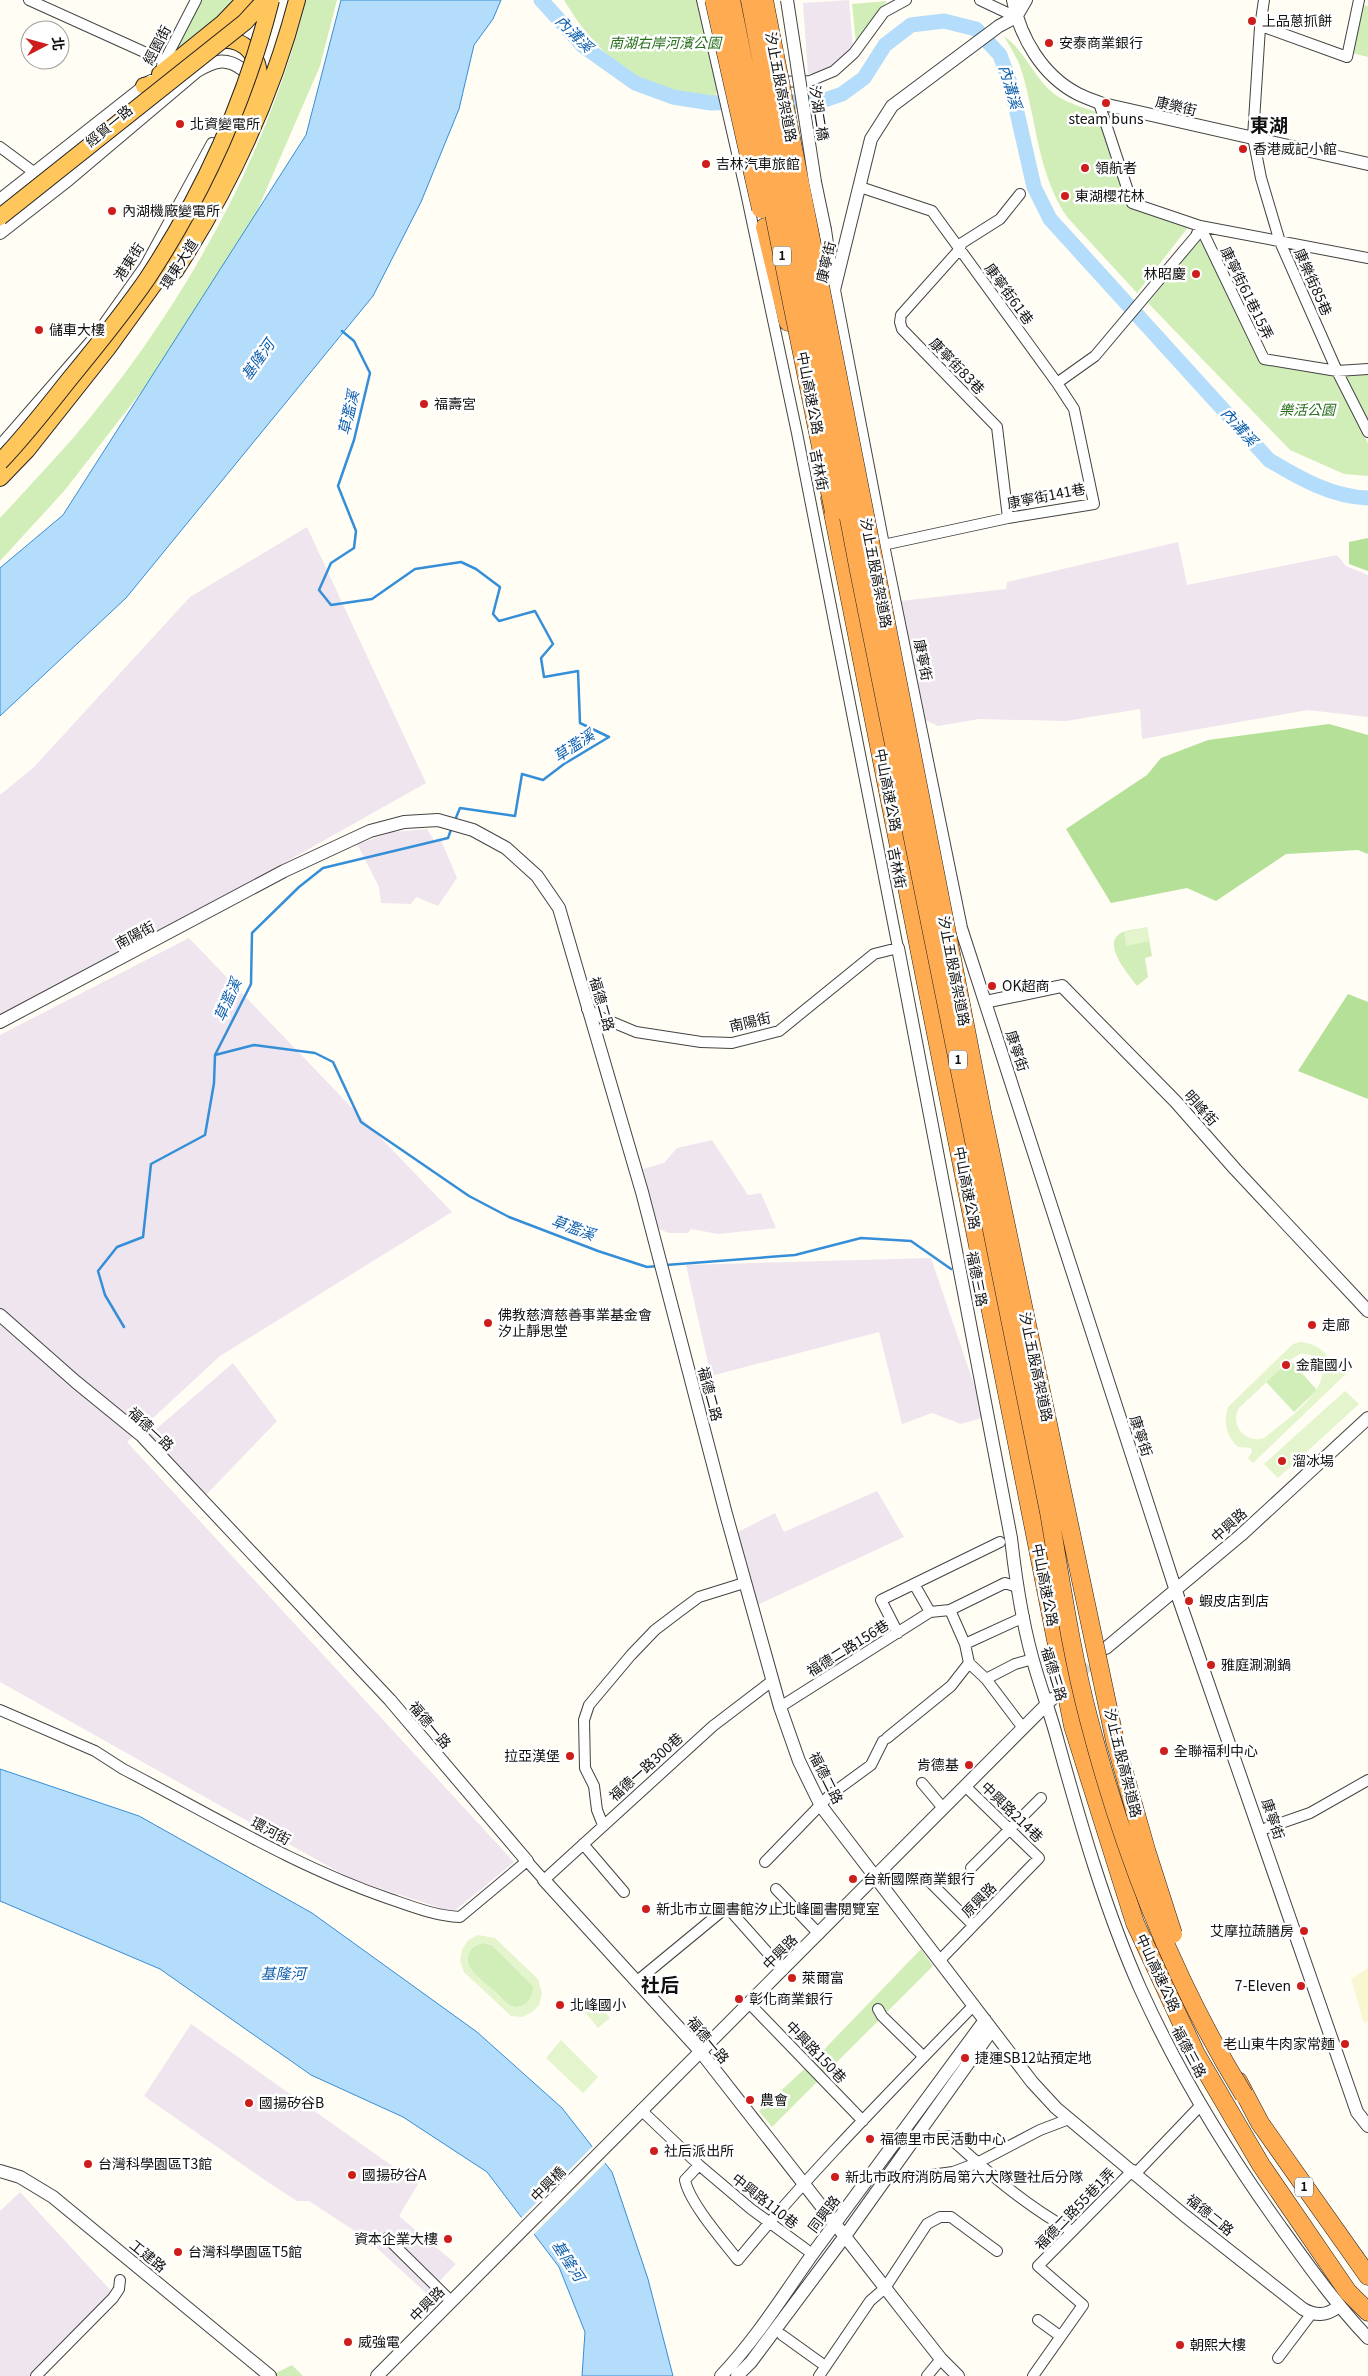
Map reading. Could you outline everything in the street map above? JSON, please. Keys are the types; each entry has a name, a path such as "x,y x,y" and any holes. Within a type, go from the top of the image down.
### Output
{"highway":[{"path":"150,82 223,22 244,0"},
{"path":"0,217 245,22 265,0"},
{"name":"環東大道","path":"0,462 110,329 146,279 176,231 203,180 243,93 271,0"},
{"name":"環東大道","path":"0,492 84,395 148,312 191,246 229,178 261,108 297,0"},
{"name":"1","path":"714,0 765,227 834,512"},
{"name":"中山高速公路","path":"731,0 834,512 1073,1726 1135,1923 1196,2054 1261,2165 1348,2292 1368,2312"},
{"name":"中山高速公路","path":"750,0 859,571 1049,1512 1070,1632 1089,1718 1112,1801 1150,1906 1204,2026 1276,2147 1368,2276"},
{"name":"汐止五股高架道路","path":"764,0 982,1112 1115,1741 1147,1853 1173,1933 1244,2095"},
{"path":"0,478 27,450 107,349 160,277 214,179 258,89 260,80 257,61 246,46 233,40 215,41 208,44 160,82 150,82"},
{"path":"242,69 247,74 250,83 250,103"}],"street":[{"path":"29,0 164,61"},
{"name":"經園街","path":"150,82 164,61 196,0"},
{"name":"吉林街","path":"702,0 746,188 797,432 898,948"},
{"name":"汐湖二橋","path":"787,0 834,290"},
{"path":"722,88 810,80 834,71 854,52 884,12 906,0"},
{"path":"980,0 1016,17 1026,0"},
{"name":"康樂街","path":"1013,0 1016,17 1022,32 1037,57 1056,79 1078,94 1099,102 1368,164"},
{"name":"康樂街85巷","path":"1264,0 1260,27 1253,137 1261,178 1280,242 1337,371 1368,432"},
{"path":"1260,27 1347,58 1362,2"},
{"name":"康寧街","path":"1016,17 997,28 892,106 872,139 834,290 883,545 961,928 1176,1591 1261,1830 1314,1992 1357,2112 1368,2126"},
{"name":"經貿一路","path":"0,233 197,71 212,62 224,60 242,69"},
{"name":"港東街","path":"0,445 96,335 144,266 200,170 241,85 242,69"},
{"name":"經貿一路","path":"0,200 33,172 47,164 150,82"},
{"path":"1099,102 1132,203 1200,226 1368,258"},
{"path":"0,147 57,188"},
{"name":"康寧街61巷","path":"860,186 932,211 1057,383"},
{"path":"959,250 962,242 1000,219 1020,194"},
{"path":"1057,383 1094,356 1196,236 1200,226"},
{"name":"康寧街61巷15弄","path":"1200,226 1264,359 1337,371 1368,369"},
{"name":"康寧街83巷","path":"959,250 902,315 900,322 902,329 997,427 1008,518"},
{"name":"康寧街141巷","path":"883,545 1008,518 1094,504 1074,409 1057,383"},
{"name":"福德二路","path":"284,871 370,831 404,822 438,820 473,830 506,848 537,876 558,908 642,1192 744,1583 772,1681 799,1760 821,1806 1032,2082 1056,2108 1184,2215 1303,2309 1312,2313"},
{"name":"南陽街","path":"0,1022 284,871"},
{"name":"南陽街","path":"587,1008 636,1032 700,1042 732,1043 779,1031 874,954 898,948"},
{"name":"福德三路","path":"898,948 1009,1528 1017,1587 1033,1659 1050,1701 1095,1868 1127,1955 1171,2053 1201,2105 1249,2182 1338,2307 1368,2338"},
{"name":"明峰街","path":"985,1002 1062,986 1176,1102 1235,1169 1368,1311"},
{"name":"福德一路","path":"0,1315 140,1435 390,1700 527,1861 700,2051 941,2359 958,2376"},
{"name":"中興路","path":"1106,1648 1240,1536 1368,1418"},
{"path":"898,1633 881,1600 1000,1542"},
{"path":"603,1825 596,1810 594,1786 585,1768 584,1720 589,1705 630,1655 655,1630 699,1598 744,1583"},
{"path":"914,1584 930,1612 950,1610 1005,1583 1017,1587"},
{"path":"950,1610 965,1644 969,1663 986,1679 1023,1728"},
{"name":"福德二路156巷","path":"780,1708 930,1612"},
{"path":"965,1644 1024,1618"},
{"path":"986,1679 1015,1664 1033,1659"},
{"path":"765,1862 830,1795 871,1765 885,1740 951,1686 969,1663"},
{"name":"福德一路300巷","path":"544,1880 713,1726 772,1681"},
{"name":"中興路","path":"618,2136 641,2110 1050,1701"},
{"name":"環河街","path":"0,1710 94,1751 123,1769 316,1871 371,1893 443,1917 460,1917 527,1861"},
{"path":"1261,1830 1310,1813 1368,1780"},
{"path":"922,1783 943,1808"},
{"name":"中興路214巷","path":"965,1786 1039,1858"},
{"path":"971,1868 1042,1798"},
{"path":"583,1844 624,1892"},
{"name":"原興路","path":"939,1961 1039,1858"},
{"path":"926,1878 973,1925"},
{"path":"776,1889 819,1934"},
{"path":"636,1982 727,1907 783,1970"},
{"name":"中興路150巷","path":"749,2003 863,2121"},
{"path":"699,2165 685,2180 686,2186 697,2205 738,2260 770,2222 863,2121 974,2005"},
{"path":"878,2009 882,2016 924,2057"},
{"path":"737,2376 751,2362 845,2236 988,2025"},
{"name":"同興路","path":"721,2376 769,2319 836,2224 988,2025"},
{"name":"福德二路55巷1弄","path":"1060,2336 1083,2305 1038,2266 1201,2105"},
{"name":"中興路110巷","path":"641,2110 699,2165 751,2209 806,2250"},
{"path":"916,2177 953,2172 977,2163 1040,2130 1070,2119"},
{"name":"中興橋","path":"499,2254 618,2136"},
{"path":"948,2136 977,2163 1044,2215 1072,2231"},
{"name":"工建路","path":"0,2172 20,2177 53,2197 270,2376"},
{"path":"819,2376 870,2301 885,2288 927,2224 940,2217 951,2217 997,2251"},
{"path":"387,2238 452,2301"},
{"name":"中興路","path":"377,2376 499,2254"},
{"path":"36,2376 112,2298 119,2289 120,2280"},
{"path":"1278,2358 1312,2313 1330,2313 1338,2307"},
{"path":"1033,2376 1060,2336 1038,2320"},
{"path":"782,2334 820,2363"},
{"path":"927,2376 941,2359"}],"shaded area":[{"path":"849,0 853,48 835,65 825,71 808,74 803,3"},
{"path":"307,527 426,783 179,922 0,1014 0,795 34,767 190,597"},
{"path":"1178,542 1187,585 1337,555 1346,566 1368,575 1368,717 1308,710 1142,739 1140,709 1066,721 979,719 938,726 923,719 900,601 1006,589 1007,582"},
{"path":"427,829 435,842 441,840 457,878 438,906 416,897 411,904 381,903 379,887 357,844 393,832"},
{"path":"189,938 452,1212 220,1356 127,1442 514,1862 453,1912 351,1879 0,1682 0,1035"},
{"path":"712,1140 748,1195 761,1193 776,1228 718,1234 691,1229 688,1233 669,1233 659,1229 643,1169 664,1163 677,1148"},
{"path":"931,1258 985,1417 961,1424 932,1413 902,1424 879,1332 711,1376 686,1265"},
{"path":"233,1363 277,1421 205,1496 148,1436"},
{"path":"877,1491 904,1537 757,1605 736,1533 775,1513 784,1532"},
{"path":"191,2024 418,2184 399,2216 456,2264 427,2294 367,2239 309,2201 297,2201 272,2185 144,2096"},
{"path":"20,2192 114,2294 32,2376 0,2376 0,2211"}],"green space":[{"path":"200,0 237,0 170,58"},
{"path":"306,0 337,0 320,66 247,234 186,334 65,490 0,561 0,518 74,437 113,389 184,286 215,232 268,118 289,59"},
{"name":"南湖右岸河濱公園","path":"564,0 700,0 719,86 715,97 654,86 634,76 600,48 580,25"},
{"path":"887,1 856,43 852,4"},
{"path":"1363,5 1368,6 1368,57 1352,53"},
{"path":"1004,36 1018,49 1053,93 1068,102 1096,112 1129,207 1189,226 1137,293 1067,217 1057,199 1043,162 1020,66"},
{"name":"樂活公園","path":"1201,239 1262,363 1333,375 1368,443 1368,476 1344,474 1290,450 1148,303"},
{"path":"1368,373 1368,420 1345,375"},
{"path":"1368,538 1368,571 1349,564 1349,542"},
{"path":"1329,724 1368,735 1368,854 1358,850 1286,854 1216,901 1187,888 1111,903 1066,829 1147,775 1161,758 1208,740"},
{"path":"1147,927 1152,956 1145,958 1148,977 1137,986 1118,959 1114,943 1116,937 1123,932"},
{"path":"1147,927 1150,941 1126,946 1124,932"},
{"path":"1348,994 1368,1002 1368,1099 1298,1071"},
{"path":"1307,1343 1318,1348 1327,1356 1333,1375 1346,1363 1351,1369 1253,1463 1248,1458 1252,1452 1251,1448 1238,1447 1228,1433 1226,1418 1228,1407 1293,1344","holes":["1303,1354 1312,1356 1320,1364 1322,1373 1320,1384 1304,1405 1264,1438 1257,1439 1246,1436 1241,1432 1236,1421 1236,1414 1239,1408 1290,1360"]},
{"path":"1290,1360 1317,1390 1294,1412 1266,1382"},
{"path":"1345,1391 1359,1404 1278,1478 1264,1464"},
{"path":"478,1935 495,1938 538,1979 542,1994 539,2005 532,2012 522,2017 511,2016 464,1972 460,1961 462,1950 468,1940","holes":["483,1943 492,1945 533,1986 530,1999 520,2007 509,2005 470,1968 468,1963 470,1951"]},
{"path":"483,1943 492,1945 533,1986 532,1995 524,2005 516,2007 509,2005 470,1968 468,1957 470,1951 476,1945"},
{"path":"921,1949 933,1966 772,2127 759,2111 813,2061"},
{"path":"1368,1968 1368,2021 1364,2023 1351,1979"},
{"path":"591,1996 610,2018 598,2028 580,2006"},
{"path":"561,2040 598,2077 583,2093 546,2058"},
{"path":"292,2365 303,2376 270,2376"}],"water":[{"name":"基隆河","path":"341,0 501,0 493,19 474,45 459,109 421,202 373,296 126,598 0,716 0,568 63,515 306,135"},
{"name":"基隆河","path":"0,1769 139,1816 312,1913 477,2032 562,2108 612,2172 648,2279 673,2376 582,2376 585,2332 559,2267 487,2172 403,2117 311,2075 160,1969 0,1901"}],"pier":[{"path":"594,2145 607,2161 532,2236 520,2219"}],"waterway":[{"name":"內溝溪","path":"541,0 583,46 635,83 673,97 711,103 741,102"},
{"name":"內溝溪","path":"774,102 819,102 842,94 864,78 885,45 911,25 944,21 976,29 1000,55 1011,86 1034,187 1050,219 1269,460 1304,480 1329,490 1355,497 1368,498"},
{"name":"草濫溪","path":"342,331 354,341 370,373 354,440 338,486 356,531 354,548 331,563 319,590 331,605 372,599 415,569 461,562 476,569 500,587 493,614 499,621 535,611 553,644 541,658 544,677 578,671 580,723 609,737 564,764 543,780 522,774 515,816 460,808 455,820"},
{"name":"草濫溪","path":"124,1327 105,1295 98,1271 117,1247 143,1237 151,1164 205,1135 214,1083 215,1055 251,984 252,933 299,887 323,868 448,838 452,827"},
{"name":"草濫溪","path":"215,1055 254,1045 315,1053 333,1062 361,1122 469,1196 509,1217 598,1251 647,1267 658,1266"},
{"name":"草濫溪","path":"666,1265 795,1255 861,1238 911,1241 951,1269"}],"tunnel":[{"path":"1053,1698 1101,1653"}],"place":[{"name":"上品蔥抓餅","path":"1252,21"},
{"name":"安泰商業銀行","path":"1049,43"},
{"name":"steam buns","path":"1106,103"},
{"name":"北資變電所","path":"180,124"},
{"name":"香港威記小館","path":"1243,149"},
{"name":"吉林汽車旅館","path":"706,164"},
{"name":"領航者","path":"1085,168"},
{"name":"東湖櫻花林","path":"1065,196"},
{"name":"內湖機廠變電所","path":"112,211"},
{"name":"林昭慶","path":"1196,274"},
{"name":"儲車大樓","path":"39,330"},
{"name":"福壽宮","path":"424,404"},
{"name":"OK超商","path":"992,986"},
{"name":"佛教慈濟慈善事業基金會 汐止靜思堂","path":"488,1323"},
{"name":"走廊","path":"1312,1325"},
{"name":"金龍國小","path":"1286,1365"},
{"name":"溜冰場","path":"1282,1461"},
{"name":"蝦皮店到店","path":"1189,1601"},
{"name":"雅庭涮涮鍋","path":"1211,1665"},
{"name":"全聯福利中心","path":"1164,1751"},
{"name":"拉亞漢堡","path":"570,1756"},
{"name":"肯德基","path":"969,1765"},
{"name":"台新國際商業銀行","path":"853,1879"},
{"name":"新北市立圖書館汐止北峰圖書閱覽室","path":"646,1909"},
{"name":"艾摩拉蔬膳房","path":"1304,1931"},
{"name":"萊爾富","path":"792,1978"},
{"name":"7-Eleven","path":"1301,1986"},
{"name":"彰化商業銀行","path":"739,1999"},
{"name":"北峰國小","path":"560,2005"},
{"name":"老山東牛肉家常麵","path":"1345,2044"},
{"name":"捷運SB12站預定地","path":"965,2058"},
{"name":"農會","path":"750,2100"},
{"name":"國揚矽谷B","path":"249,2103"},
{"name":"福德里市民活動中心","path":"870,2139"},
{"name":"社后派出所","path":"654,2151"},
{"name":"台灣科學園區T3館","path":"88,2164"},
{"name":"國揚矽谷A","path":"352,2175"},
{"name":"新北市政府消防局第六大隊暨社后分隊","path":"835,2177"},
{"name":"資本企業大樓","path":"448,2239"},
{"name":"台灣科學園區T5館","path":"178,2252"},
{"name":"威強電","path":"348,2342"},
{"name":"朝熙大樓","path":"1180,2345"}],"district":[{"name":"東湖","path":"1269,125"},
{"name":"社后","path":"660,1985"}]}
